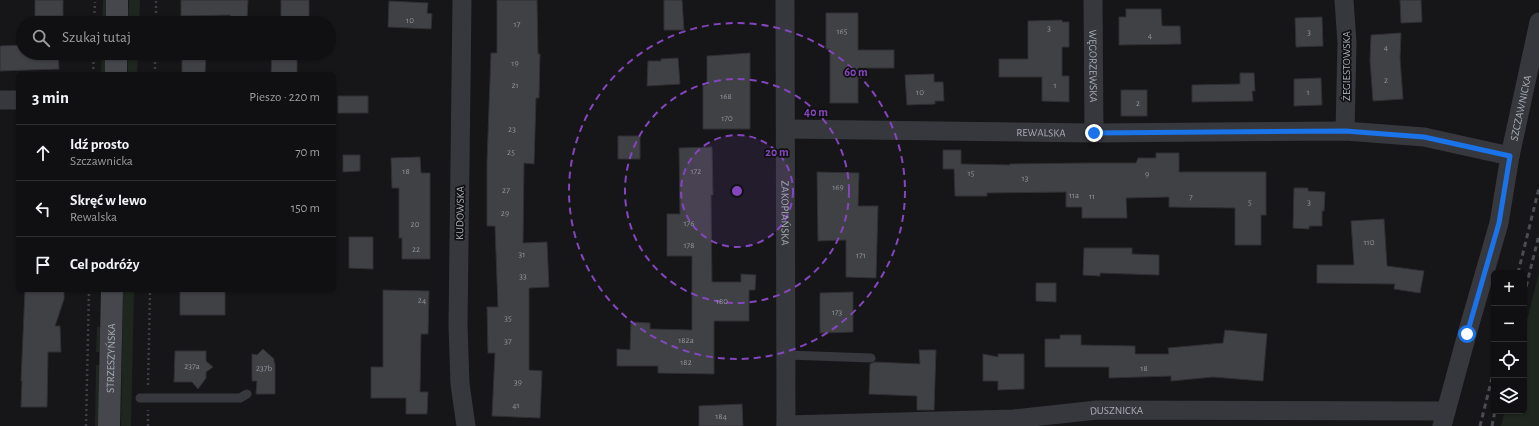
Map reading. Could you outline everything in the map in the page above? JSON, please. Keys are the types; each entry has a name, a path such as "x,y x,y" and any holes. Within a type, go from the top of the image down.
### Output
{"street":[{"path":"117,0 117,16"},
{"name":"KUDOWSKA","path":"462,0 458,325 460,384 466,426"},
{"name":"ZAKOPIAŃSKA","path":"785,0 786,425"},
{"name":"WĘGORZEWSKA","path":"1093,0 1094,133"},
{"name":"ŻEGIESTOWSKA","path":"1344,0 1348,43 1345,131"},
{"name":"SZCZAWNICKA","path":"1444,418 1499,223 1510,156 1539,22"},
{"path":"116,60 116,72"},
{"path":"0,100 16,100"},
{"name":"REWALSKA","path":"786,129 1094,133 1345,131 1424,137 1510,156"},
{"name":"STRZESZYŃSKA","path":"110,426 112,292"},
{"name":"DUSZNICKA","path":"786,425 1097,418 1444,418"}],"lane":[{"path":"787,355 871,358"},
{"path":"144,398 240,398 247,394"}],"path":[{"path":"94,16 95,0"},
{"path":"156,0 156,16"},
{"path":"93,72 94,60"},
{"path":"155,60 155,72"},
{"path":"86,426 89,292"},
{"path":"148,426 144,398 150,292"}],"shaded area":[{"path":"103,0 107,0 107,16 102,16"},
{"path":"129,0 140,0 139,16 128,16"},
{"path":"102,60 106,60 106,72 101,72"},
{"path":"127,60 138,60 137,72 128,72"},
{"path":"1539,272 1539,426 1501,426 1504,414 1527,414 1527,321"},
{"path":"123,292 134,292 131,426 121,426"},
{"path":"97,327 101,327 100,352 96,352"},
{"path":"96,365 100,365 99,426 95,426"}],"building":[{"path":"35,0 63,0 63,16 35,16"},
{"path":"181,0 248,0 247,16 181,16"},
{"path":"281,0 309,0 309,16 281,16"},
{"path":"497,0 537,0 538,54 540,54 539,98 536,98 534,164 524,163 523,243 547,242 549,287 529,288 529,370 542,371 540,418 492,416 495,353 488,353 487,307 498,307 495,226 487,226 487,162 491,53 497,53"},
{"path":"664,0 682,0 684,30 664,30"},
{"path":"1400,0 1421,0 1422,22 1401,23"},
{"path":"389,1 428,3 427,13 432,14 431,29 388,27"},
{"path":"1126,9 1161,9 1162,26 1180,26 1181,44 1119,45 1119,17 1126,17"},
{"path":"826,13 858,13 858,50 894,50 894,68 858,68 858,103 830,103 830,49 826,49"},
{"path":"1322,17 1323,46 1296,47 1295,18"},
{"path":"1062,20 1062,22 1069,22 1069,47 1062,47 1062,76 1069,76 1069,102 1042,101 1042,77 999,77 999,59 1028,59 1028,21"},
{"path":"1401,33 1400,58 1403,99 1373,101 1370,60 1371,35"},
{"path":"16,45 16,60 58,60 59,69 0,71 0,46"},
{"path":"750,53 750,129 703,129 703,85 707,85 707,56"},
{"path":"678,58 680,84 647,86 648,61 661,61 661,59"},
{"path":"182,60 206,60 205,72 182,72"},
{"path":"272,60 297,60 297,72 271,72"},
{"path":"1240,73 1254,73 1255,91 1252,91 1253,101 1192,102 1192,85 1240,84"},
{"path":"934,74 934,82 943,82 944,101 935,101 935,104 907,105 905,75"},
{"path":"1321,78 1322,105 1294,106 1294,79"},
{"path":"1121,90 1147,90 1147,116 1121,116"},
{"path":"338,96 368,96 368,113 338,113"},
{"path":"618,136 640,136 640,159 618,159"},
{"path":"712,147 712,282 741,282 741,274 756,275 755,290 749,290 749,321 714,321 714,374 658,373 658,366 617,366 617,349 630,350 631,322 650,323 650,329 692,330 692,256 667,256 667,214 680,214 679,148"},
{"path":"943,150 961,150 961,164 1010,165 1136,163 1138,158 1156,158 1156,153 1179,153 1179,172 1266,172 1266,215 1261,215 1261,245 1235,245 1235,208 1169,207 1169,197 1126,198 1127,218 1082,218 1082,207 1066,207 1066,192 987,193 987,196 955,196 954,169 943,169"},
{"path":"343,155 360,155 360,171 343,172"},
{"path":"420,157 421,173 430,173 430,259 402,259 402,238 399,238 399,188 392,188 391,158"},
{"path":"817,172 859,173 858,206 878,206 876,278 846,277 846,240 818,241"},
{"path":"1294,188 1308,188 1308,191 1325,192 1324,211 1322,211 1322,226 1309,226 1309,229 1293,228"},
{"path":"1384,219 1387,266 1424,271 1420,293 1394,289 1395,284 1317,283 1317,265 1354,265 1351,221"},
{"path":"349,237 373,237 373,269 349,268"},
{"path":"1084,248 1132,248 1132,254 1159,255 1159,275 1100,273 1100,276 1083,275"},
{"path":"1036,283 1056,283 1056,302 1036,301"},
{"path":"383,290 429,291 428,334 421,334 420,392 428,392 427,414 406,414 406,398 371,398 371,367 383,367"},
{"path":"25,292 64,292 64,299 55,326 60,326 61,352 48,352 47,407 21,407"},
{"path":"180,292 225,292 225,315 180,315"},
{"path":"853,292 853,332 820,333 820,293"},
{"path":"1225,330 1267,334 1263,381 1213,377 1171,381 1171,376 1109,378 1109,367 1045,367 1045,339 1060,339 1060,335 1081,335 1081,345 1135,346 1135,354 1169,354 1168,348 1223,343"},
{"path":"263,349 274,359 275,394 256,394 257,381 252,381 252,354 257,355"},
{"path":"919,350 936,350 934,410 917,410 917,396 869,394 870,364 875,362 920,364"},
{"path":"175,351 206,351 206,361 213,367 206,372 206,378 198,389 192,382 174,382"},
{"path":"983,354 998,357 998,354 1024,354 1024,389 998,390 998,381 983,381"},
{"path":"742,404 743,426 699,426 699,406"}],"railway":[{"path":"1519,270 1539,188"},
{"path":"1527,283 1539,235"},
{"path":"1480,426 1492,378"},
{"path":"1492,426 1494,414"}],"route":[{"path":"1094,133 1345,131 1424,137 1510,156 1499,223 1467,334"}]}
